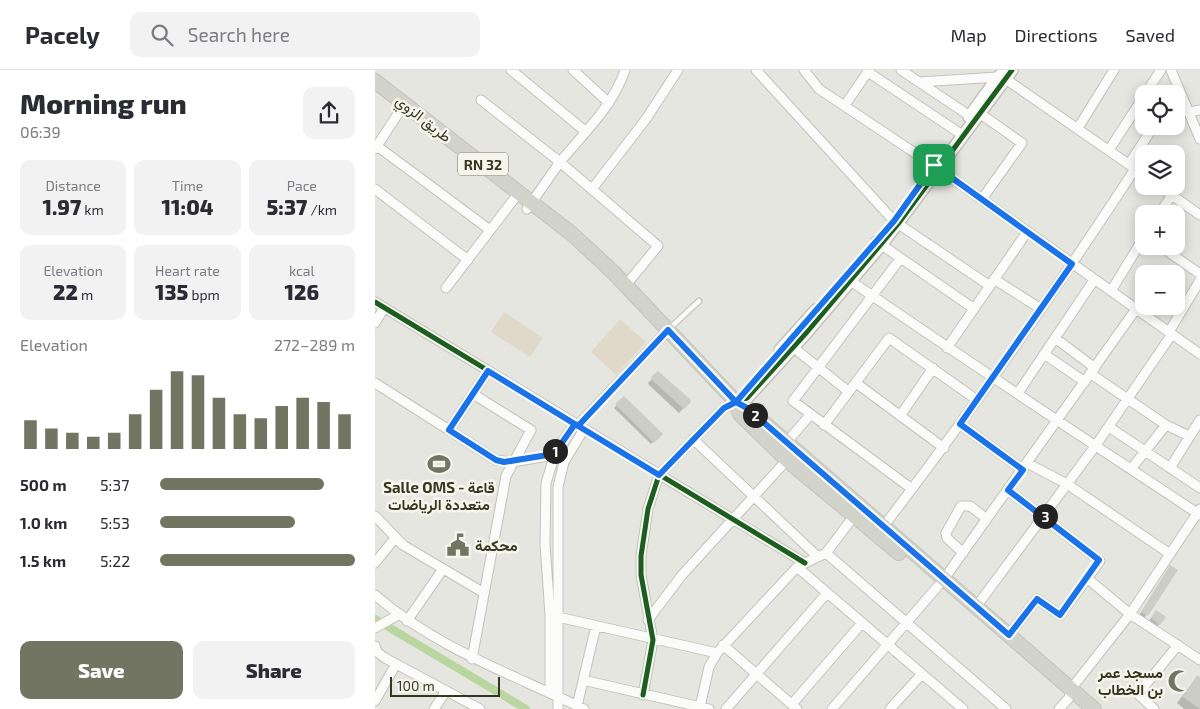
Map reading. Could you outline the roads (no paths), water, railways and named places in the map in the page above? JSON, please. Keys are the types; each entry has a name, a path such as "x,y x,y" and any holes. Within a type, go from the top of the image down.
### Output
{"main road":[{"name":"طريق الزوي","path":"375,81 403,107 514,199 529,206"},
{"name":"طريق الزوي","path":"375,91 403,107 529,206 589,250 626,285 736,402 747,408 883,527 941,582 1070,693 1094,709"},
{"name":"طريق الزوي","path":"736,402 740,414 787,460 854,516 977,607 1070,693 1082,709"}],"street":[{"path":"511,70 585,132"},
{"path":"573,70 609,103"},
{"path":"529,206 559,162 609,103 618,90 625,70"},
{"path":"592,189 646,119 677,70"},
{"path":"756,70 896,222 992,282 1041,309"},
{"path":"804,70 819,89 937,167 1135,308"},
{"path":"901,70 1022,143 982,200"},
{"path":"1078,128 1114,70"},
{"path":"1151,85 1161,70"},
{"path":"1171,70 1175,85"},
{"path":"845,105 868,71 958,132"},
{"path":"919,82 1006,74 1135,168"},
{"path":"643,695 653,640 641,575 641,556 648,509 659,475 724,408 736,402 790,345 848,279 896,222 1006,74"},
{"path":"481,100 592,189 659,246 626,285"},
{"path":"1185,104 1200,139"},
{"path":"403,107 376,148 490,230"},
{"path":"1109,150 1135,110"},
{"path":"1190,112 1200,110"},
{"path":"937,167 958,132 975,114"},
{"path":"883,527 944,448 1072,264 1149,135"},
{"path":"375,189 468,260"},
{"path":"1165,205 1172,195 1200,215"},
{"path":"446,288 514,199"},
{"path":"947,348 1027,232"},
{"path":"879,242 900,259 973,308"},
{"path":"1111,292 1135,252"},
{"path":"1173,255 1200,274"},
{"path":"900,259 793,401 912,489"},
{"path":"848,279 947,348 1199,512 1130,614 1059,709"},
{"path":"1018,393 1094,280"},
{"path":"977,607 1128,400 1171,333 1200,280"},
{"path":"375,302 731,518 801,565 827,593 960,708"},
{"path":"375,323 384,308"},
{"path":"832,709 941,582 1059,420 1135,310"},
{"path":"1145,315 1200,354"},
{"path":"550,693 550,615 544,506 546,483 554,454 668,330"},
{"path":"823,425 889,338 977,400"},
{"path":"1055,338 1128,400 1166,426 1189,436"},
{"path":"790,345 849,392"},
{"path":"1044,354 1085,382"},
{"path":"900,416 933,368"},
{"path":"449,430 488,371"},
{"path":"375,383 496,460 512,462 554,454"},
{"path":"856,383 944,448"},
{"path":"471,659 504,486 512,462 531,430 473,394"},
{"path":"786,443 810,415"},
{"path":"1170,468 1200,420"},
{"path":"960,424 1025,466 1067,484 1170,554"},
{"path":"558,709 558,487 564,462 579,426"},
{"path":"1131,468 1144,450 1166,426"},
{"path":"1109,427 1200,488"},
{"path":"693,440 753,496 822,555 907,623 1006,709"},
{"path":"648,620 682,575 731,518 787,460"},
{"path":"1008,490 1099,560 1088,579 1060,615 1037,599 1009,635"},
{"path":"963,553 947,538 946,533 961,506 970,506 987,519"},
{"path":"375,516 395,538 484,593"},
{"path":"583,680 705,708 709,667 720,649 801,565 822,555 854,516"},
{"path":"375,563 395,538"},
{"path":"407,622 443,569"},
{"path":"1088,579 1130,614 1200,660"},
{"path":"726,709 759,674 827,593"},
{"path":"375,595 407,622 471,659 580,707 583,680 596,626"},
{"path":"375,635 375,628 399,615"},
{"path":"558,617 653,640 720,649 759,674 795,707 862,623"},
{"path":"1154,709 1138,694 1178,645"},
{"path":"375,646 377,652 480,709"},
{"path":"375,701 397,664"},
{"path":"890,709 922,674"},
{"path":"434,709 446,691"}],"lane":[{"path":"668,330 699,301"}],"waterway":[{"path":"375,619 526,709"}],"place":[{"name":"Salle OMS - قاعة متعددة الرياضات","path":"439,464"},
{"name":"محكمة","path":"458,545"},
{"name":"مسجد عمر بن الخطاب","path":"1179,681"}]}
